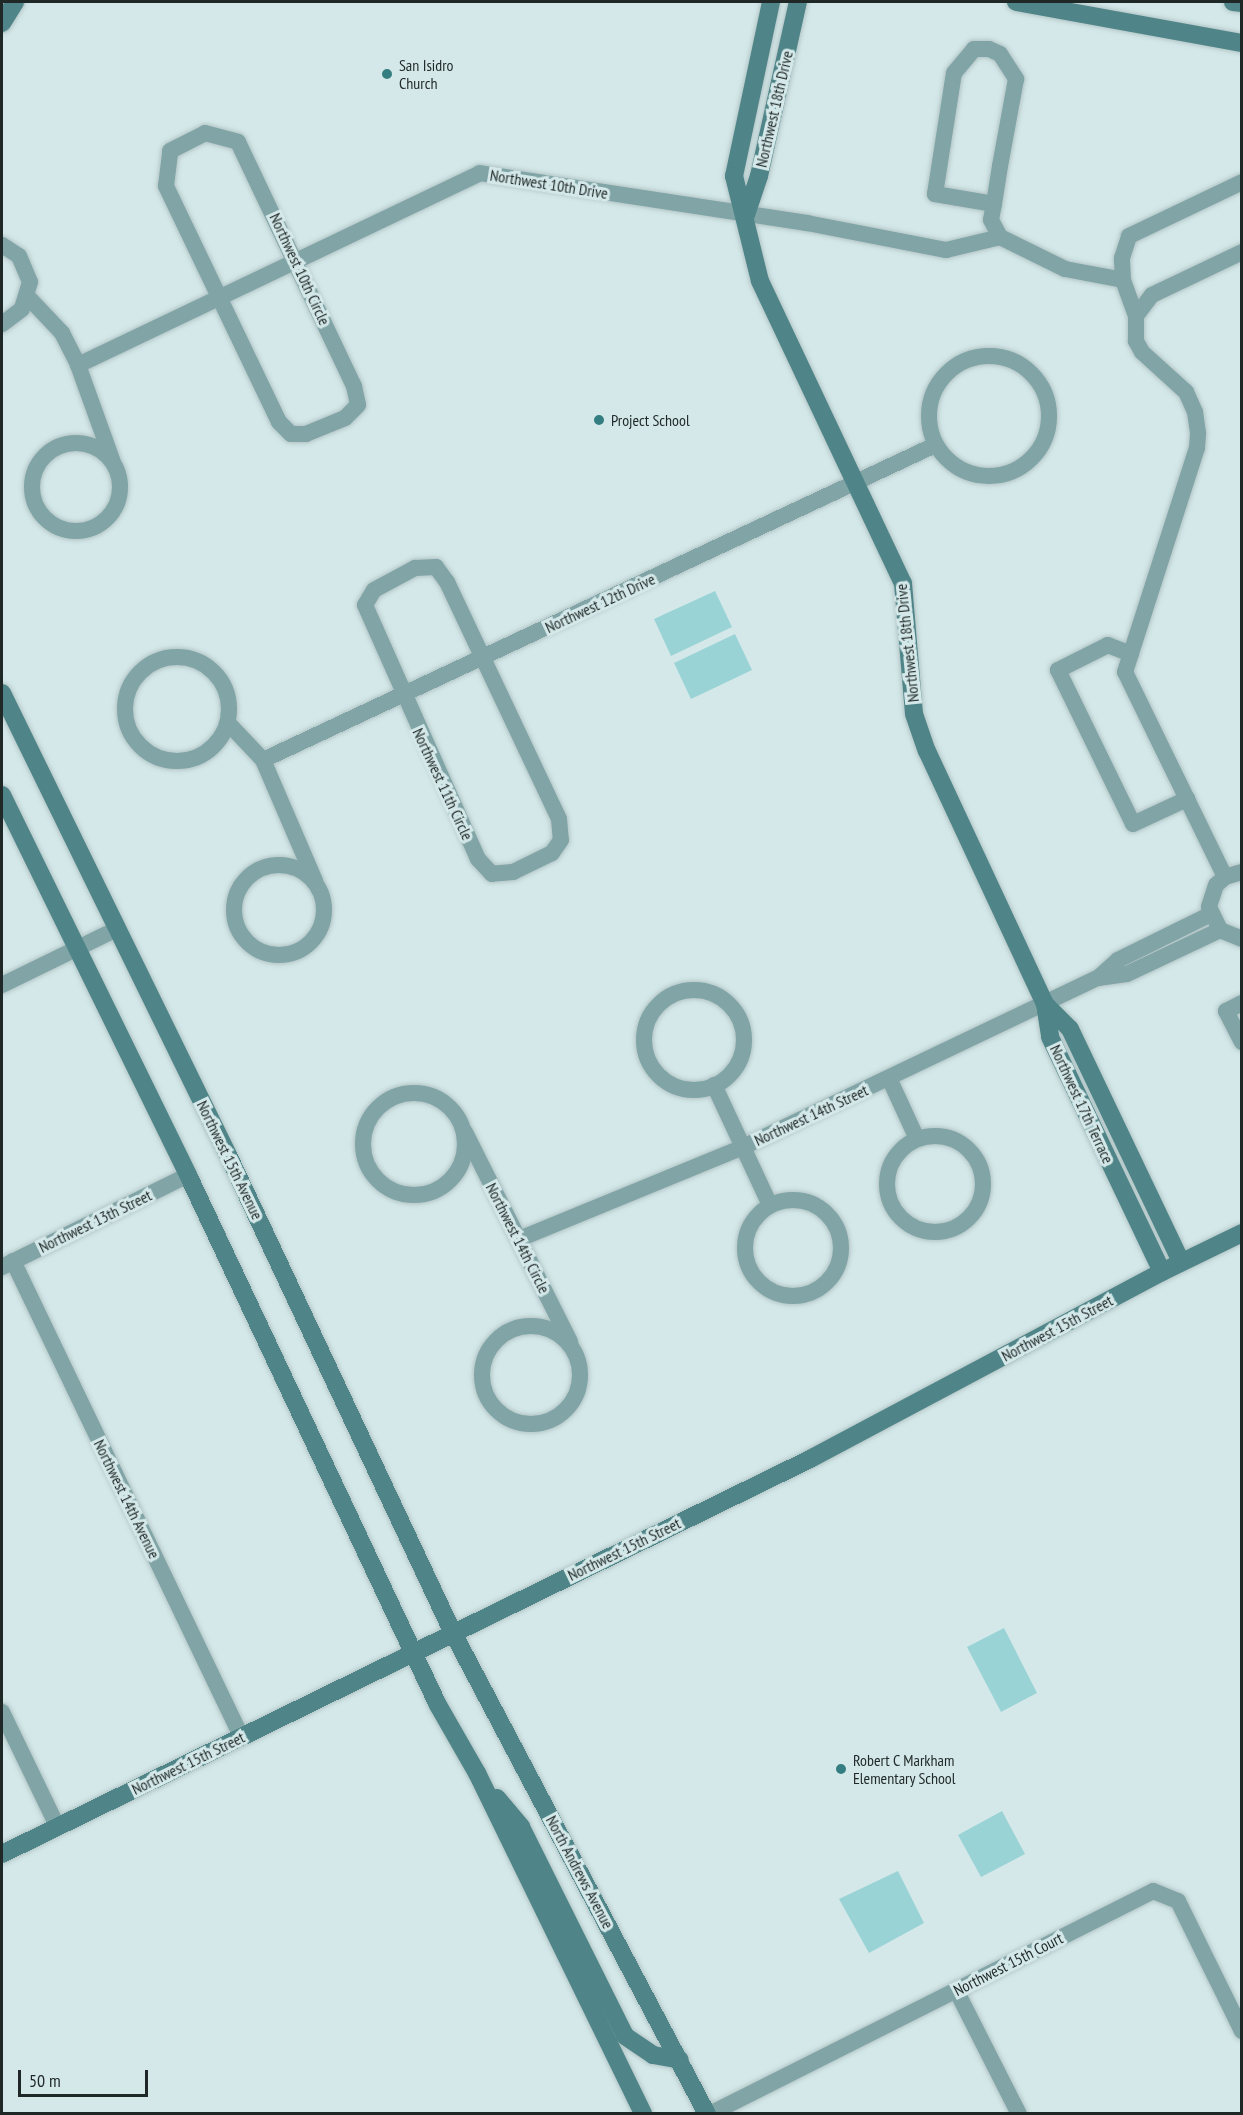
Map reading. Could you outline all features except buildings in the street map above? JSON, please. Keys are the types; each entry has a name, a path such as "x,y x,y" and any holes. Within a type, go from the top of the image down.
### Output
{"street":[{"path":"2,23 15,2"},
{"name":"Northwest 18th Drive","path":"771,2 734,176 746,215 759,281 903,583 914,714 927,751 1045,1004"},
{"name":"Northwest 18th Drive","path":"746,215 759,176 798,2"},
{"path":"1016,2 1242,43"},
{"path":"1233,2 1242,3"},
{"path":"994,204 935,194 954,73 974,49 989,49 1000,54 1016,79 994,204 991,220 1000,237 1065,269 1123,280"},
{"name":"Northwest 10th Circle","path":"205,133 238,142 297,260 354,386 358,405 345,418 306,434 291,434 279,422 220,300 166,186 170,151 205,133"},
{"name":"Northwest 10th Drive","path":"220,300 297,260 480,173 746,215 946,250 1000,237"},
{"path":"1225,878 1125,672 1197,448 1198,433 1195,412 1186,393 1142,352 1136,341 1136,316 1123,280 1122,258 1129,236 1242,182"},
{"path":"2,245 19,256 26,267 28,297 16,314 2,324"},
{"path":"1136,316 1152,295 1242,252"},
{"path":"28,297 62,333 78,365 118,477 119,492 107,518 80,531 52,524 34,501 32,487 40,460 64,445 78,443 98,450 113,464 118,477"},
{"path":"78,365 220,300"},
{"path":"989,355 1010,359 1028,369 1041,386 1049,405 1049,424 1044,442 1018,469 981,476 947,460 935,446 928,426 929,405 937,385 959,364 989,355"},
{"name":"Northwest 12th Drive","path":"263,760 935,446"},
{"name":"Northwest 11th Circle","path":"436,567 483,658 559,819 561,840 552,853 513,872 492,874 478,859 402,695 365,605 374,590 415,568 436,567"},
{"path":"1131,654 1108,645 1058,670 1133,824 1187,799"},
{"path":"228,723 222,737 200,757 182,761 163,760 142,749 131,734 125,700 138,674 152,663 170,657 189,657 215,672 225,687 230,704 228,723 263,760 319,890 324,906 323,922 305,947 276,956 261,952 238,930 234,916 238,893 252,874 266,867 297,868 319,890"},
{"name":"Northwest 15th Avenue","path":"2,693 228,1155 452,1631"},
{"path":"2,795 188,1175 413,1650 477,1773 643,2114"},
{"path":"1242,873 1225,878 1211,896 1211,914 1220,930 1242,939"},
{"name":"Northwest 14th Street","path":"519,1239 743,1147 1098,978 1118,960 1211,914"},
{"path":"2,985 117,929"},
{"name":"Northwest 14th Street","path":"1098,978 1127,974 1220,930"},
{"path":"681,991 715,993 730,1003 740,1017 743,1052 736,1068 714,1086 689,1090 672,1085 658,1075 648,1060 645,1027 652,1011 665,999 681,991"},
{"path":"1242,1003 1226,1011 1242,1042"},
{"name":"Northwest 17th Terrace","path":"1045,1004 1070,1029 1181,1262"},
{"name":"Northwest 17th Terrace","path":"1045,1004 1050,1037 1162,1272"},
{"path":"889,1078 918,1139"},
{"path":"714,1086 770,1205"},
{"name":"Northwest 14th Circle","path":"461,1123 463,1158 456,1174 443,1187 426,1194 408,1196 391,1190 376,1180 366,1165 364,1131 372,1115 384,1103 400,1095 419,1093 436,1098 451,1109 461,1123 576,1353 579,1387 560,1415 527,1424 496,1410 487,1395 482,1378 484,1361 504,1334 534,1326 551,1330 576,1353"},
{"path":"941,1136 957,1140 980,1164 982,1196 975,1211 964,1223 949,1230 916,1228 892,1205 887,1188 889,1171 896,1156 918,1139 941,1136"},
{"name":"Northwest 13th Street","path":"7,1264 188,1175"},
{"path":"796,1199 813,1203 837,1227 841,1255 836,1271 825,1284 808,1294 791,1297 775,1293 750,1271 744,1253 745,1236 752,1221 770,1205 796,1199"},
{"name":"Northwest 15th Street","path":"2,1854 413,1650 810,1459 1181,1262 1242,1233"},
{"name":"Northwest 14th Avenue","path":"7,1264 242,1736"},
{"name":"North Andrews Avenue","path":"452,1631 708,2114"},
{"path":"2,1712 57,1826"},
{"path":"477,1773 521,1827 625,2036 653,2055 680,2060"},
{"name":"Northwest 15th Court","path":"708,2114 1153,1891 1178,1900 1242,2031"},
{"path":"956,1990 1019,2114"}],"shaded area":[{"path":"715,591 732,627 671,656 654,619"},
{"path":"735,634 752,670 691,699 674,663"},
{"path":"1004,1628 1037,1693 1001,1712 967,1647"},
{"path":"1002,1811 1025,1854 981,1877 958,1835"},
{"path":"898,1871 924,1923 869,1953 839,1899"}],"place":[{"name":"San Isidro Church","path":"387,74"},
{"name":"Project School","path":"599,420"},
{"name":"Robert C Markham Elementary School","path":"841,1769"}]}
